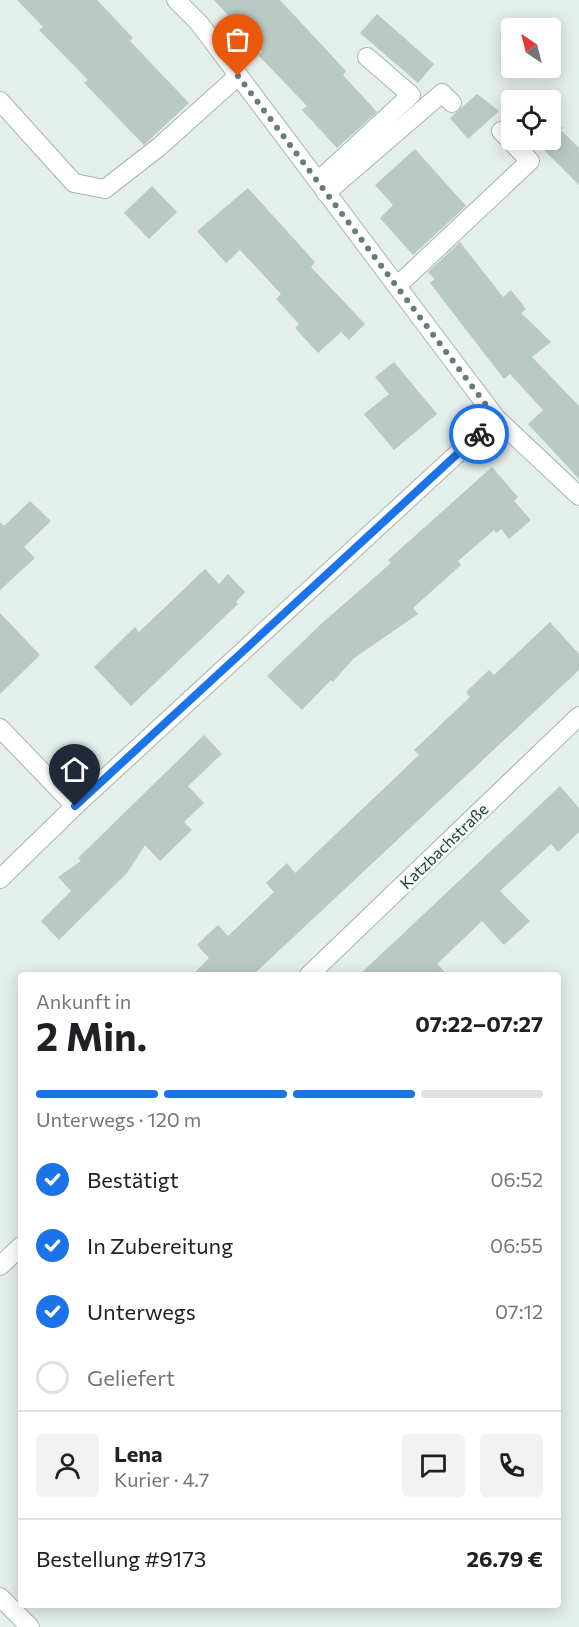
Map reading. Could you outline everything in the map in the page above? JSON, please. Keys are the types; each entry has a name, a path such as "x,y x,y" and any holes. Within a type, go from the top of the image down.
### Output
{"street":[{"path":"176,0 199,23 496,418 579,496"},
{"path":"322,187 411,95 367,57"},
{"path":"0,101 74,183 105,189 160,146 238,76"},
{"path":"322,187 442,93 452,103"},
{"path":"397,286 530,161 519,150"},
{"path":"0,879 75,806 496,418"},
{"name":"Katzbachstraße","path":"312,972 579,716"},
{"path":"0,728 75,806"},
{"path":"0,1266 18,1249"},
{"path":"0,1597 30,1627"}],"building":[{"path":"17,0 97,0 133,38 130,41 189,103 144,145 84,83 88,80 39,30 43,27"},
{"path":"214,0 280,0 346,71 343,75 377,112 337,148 302,110 307,106 258,55 262,52"},
{"path":"377,14 434,64 418,83 360,33"},
{"path":"477,94 499,111 468,139 450,118"},
{"path":"561,132 579,148 579,185 544,150 561,150"},
{"path":"415,149 466,206 413,255 380,218 393,205 375,185"},
{"path":"152,186 177,212 149,239 124,213"},
{"path":"248,188 315,262 311,267 365,324 349,340 341,332 318,353 295,328 299,324 276,299 281,294 240,250 226,263 197,231"},
{"path":"460,242 503,297 511,290 526,309 521,313 551,342 532,357 579,406 579,479 528,424 543,410 510,374 504,379 430,283 435,279 428,272"},
{"path":"394,362 437,414 394,450 364,414 389,394 375,377"},
{"path":"492,467 518,497 514,501 531,520 509,539 501,529 496,533 494,530 458,561 461,565 413,608 418,614 353,659 333,682 331,680 302,710 267,676 321,624 391,563 388,560"},
{"path":"30,501 51,521 24,547 35,558 0,590 0,522 4,526"},
{"path":"205,569 219,584 228,574 245,592 236,602 238,604 131,706 94,667 135,627 139,632"},
{"path":"0,613 40,655 0,694"},
{"path":"550,622 579,654 579,670 256,972 195,972 209,958 197,945 207,935 218,925 228,936 274,892 266,883 287,863 295,873 419,755 414,750 470,697 466,692 489,670 494,675"},
{"path":"204,735 222,754 188,786 204,803 184,822 192,830 160,861 145,845 127,873 59,940 41,921 71,891 58,877 81,861 78,858"},
{"path":"560,786 579,808 579,832 558,852 551,844 500,891 530,921 504,945 482,921 437,964 445,972 362,972"}],"way so far":[{"path":"238,76 496,418 479,434"}],"route":[{"path":"75,806 479,434"}]}
